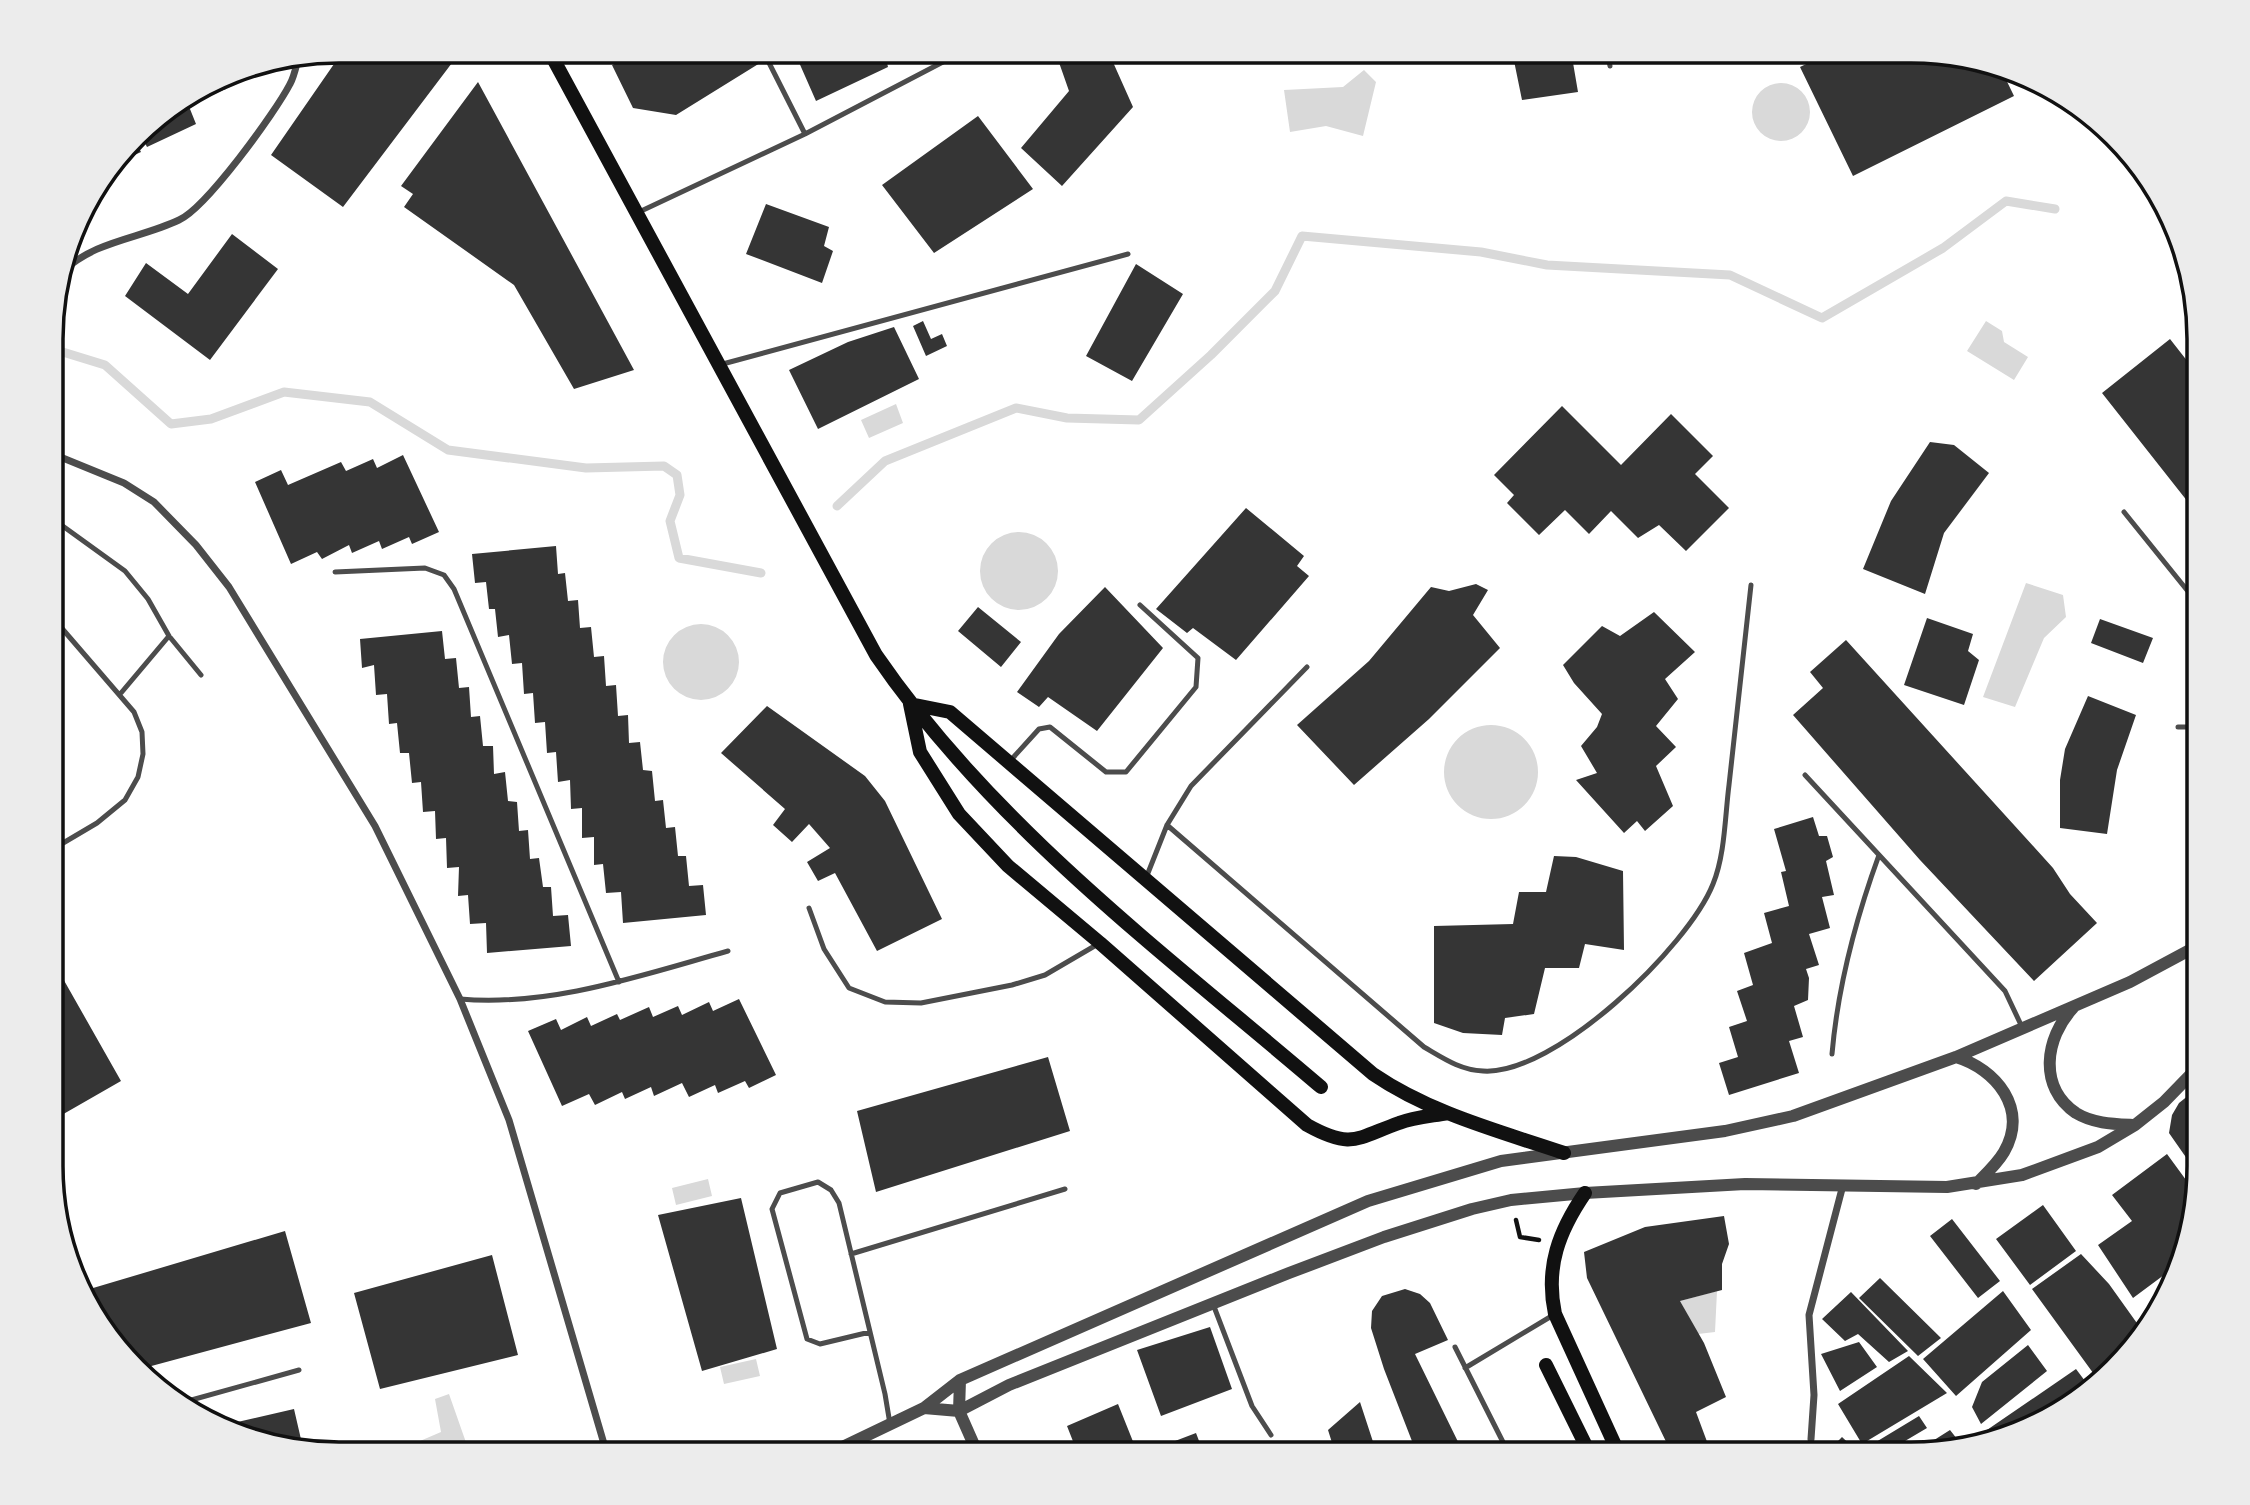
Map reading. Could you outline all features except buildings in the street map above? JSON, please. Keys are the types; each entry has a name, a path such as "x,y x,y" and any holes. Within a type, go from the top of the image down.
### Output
{"main road":[{"path":"555,63 876,655 910,704 992,799 1114,911 1321,1087"},
{"path":"910,704 950,712 1146,878 1349,1056 1390,1086 1448,1113 1564,1153"},
{"path":"910,704 920,752 959,814 1008,866 1100,943 1277,1102 1325,1135 1355,1140 1400,1123 1448,1113"},
{"path":"1585,1193 1560,1234 1554,1255 1551,1278 1555,1314 1614,1442"},
{"path":"1546,1365 1584,1442"}],"street":[{"path":"73,264 93,250 124,237 180,220 202,204 290,84 296,66"},
{"path":"63,458 124,483 154,502 196,545 229,587 375,825 460,999 509,1120 603,1442"},
{"path":"854,1442 924,1408 960,1380 1368,1201 1501,1161 1725,1131 1793,1116 1956,1058 2130,982 2187,952"},
{"path":"2078,1003 2053,1035 2049,1056 2051,1077 2060,1097 2076,1112 2095,1121 2134,1125"},
{"path":"1956,1058 1976,1063 1993,1074 2005,1091 2011,1110 2012,1130 2005,1150 1976,1185"},
{"path":"924,1408 959,1411 1009,1385 1213,1303 1384,1237 1472,1209 1511,1200 1585,1193 1745,1184 1947,1187 1976,1185 2062,1162 2098,1147 2134,1125 2164,1102 2187,1078"},
{"path":"1811,1439 1814,1395 1809,1315 1843,1185"},
{"path":"960,1380 959,1411 973,1442"}],"lane":[{"path":"769,63 805,134"},
{"path":"636,214 805,134 941,63"},
{"path":"719,365 1128,254"},
{"path":"2124,512 2187,590"},
{"path":"63,526 125,571 148,599 169,636 201,675"},
{"path":"335,572 425,568 444,575 454,589 619,982"},
{"path":"1167,825 1424,1047 1458,1067 1484,1072 1513,1067 1545,1054 1645,977 1689,928 1714,883 1724,829 1751,585"},
{"path":"1008,763 1040,729 1050,727 1105,772 1126,772 1196,687 1198,658 1140,604"},
{"path":"63,629 121,693 142,732 143,754 138,777 125,800 97,823 63,843"},
{"path":"121,693 169,636"},
{"path":"1146,878 1167,825 1191,786 1307,667"},
{"path":"2178,727 2187,727"},
{"path":"1805,775 2005,991 2022,1027"},
{"path":"1832,1054 1836,1002 1848,951 1879,855"},
{"path":"809,908 824,949 849,988 885,1002 921,1003 1012,985 1045,975 1100,943"},
{"path":"460,999 492,1002 540,997 619,982 728,950"},
{"path":"870,1332 820,1344 807,1339 772,1209 780,1193 818,1182 831,1190 839,1203 870,1332 890,1425"},
{"path":"851,1254 1065,1189"},
{"path":"1213,1303 1252,1406 1270,1435"},
{"path":"1465,1368 1555,1314"},
{"path":"1455,1347 1504,1442"},
{"path":"192,1400 299,1370"}],"shaded area":[{"path":"1364,70 1376,82 1363,136 1326,126 1290,132 1284,90 1343,87"},
{"path":"1781,83 1797,88 1805,96 1810,112 1805,128 1797,136 1781,141 1765,136 1757,128 1752,112 1757,96 1765,88"},
{"path":"1986,321 2002,331 2004,342 2028,357 2014,380 1967,351"},
{"path":"896,404 903,423 869,438 861,420"},
{"path":"1019,532 1034,535 1051,549 1058,571 1055,586 1041,603 1019,610 1004,607 987,593 980,571 983,556 997,539"},
{"path":"2026,583 2063,595 2066,617 2044,638 2015,707 1983,697"},
{"path":"694,624 708,624 722,630 733,641 739,662 736,677 728,689 708,700 694,700 680,694 669,683 663,669 663,655 669,641 680,630"},
{"path":"1491,725 1509,728 1524,739 1535,754 1538,772 1535,790 1524,805 1509,816 1491,819 1473,816 1458,805 1447,790 1444,772 1447,754 1458,739 1473,728"},
{"path":"708,1179 712,1196 676,1205 672,1188"},
{"path":"1717,1291 1715,1332 1698,1334 1680,1301"},
{"path":"756,1359 760,1376 724,1384 720,1367"},
{"path":"449,1394 466,1442 418,1442 441,1432 435,1399"}],"waterway":[{"path":"837,506 885,461 1016,408 1067,418 1139,420 1211,355 1275,291 1302,236 1481,252 1547,265 1730,275 1822,318 1943,248 2006,201 2055,209"},
{"path":"63,352 105,365 171,424 211,419 284,392 370,402 448,450 586,468 664,466 677,475 680,495 670,521 679,558 761,573"}]}
